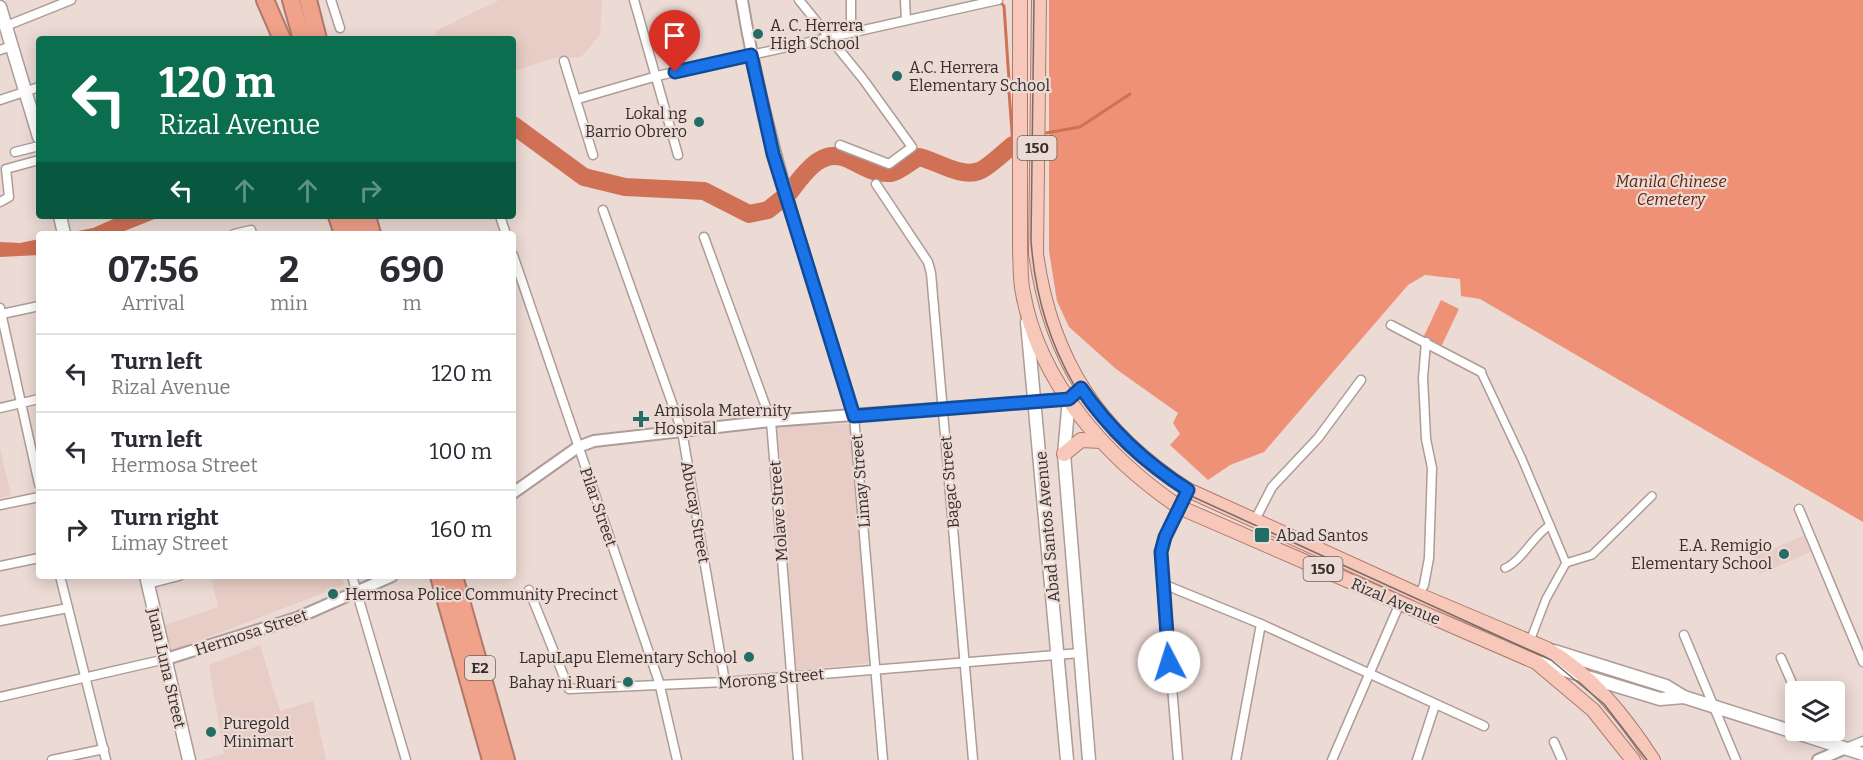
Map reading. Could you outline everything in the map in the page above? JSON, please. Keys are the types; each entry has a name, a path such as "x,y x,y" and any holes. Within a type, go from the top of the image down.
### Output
{"highway":[{"path":"265,0 281,36"},
{"path":"277,0 287,36"},
{"path":"291,0 301,36"},
{"path":"308,0 317,36"},
{"name":"E2","path":"440,579 491,760"},
{"name":"E2","path":"455,579 506,760"}],"main road":[{"name":"150","path":"1020,0 1020,252 1023,293"},
{"name":"Rizal Avenue","path":"1039,0 1036,254 1042,296 1060,344 1081,388 1110,427 1157,470 1188,490 1254,522 1530,641 1566,659 1627,721 1653,760"},
{"path":"0,7 6,26 6,48 25,92 36,127"},
{"name":"Rizal Avenue","path":"1023,293 1034,330 1049,366 1069,399 1101,441 1146,484 1179,507 1536,662 1593,710 1633,760"},
{"name":"Abad Santos Avenue","path":"1023,293 1036,400 1067,760"},
{"path":"1069,399 1081,388"},
{"name":"Abad Santos Avenue","path":"1069,399 1064,454 1089,760"},
{"path":"1064,454 1081,440 1101,441"},
{"name":"Juan Luna Street","path":"147,580 189,760"},
{"path":"1547,649 1666,686 1684,697 1785,726"},
{"path":"1536,662 1660,699 1684,697"},
{"path":"1830,741 1863,754"}],"street":[{"path":"6,26 71,0"},
{"path":"331,0 340,28"},
{"path":"634,0 678,155"},
{"name":"Limay Street","path":"742,0 751,55 773,154 854,416 883,760"},
{"path":"799,0 912,147 889,164 840,145"},
{"path":"851,0 851,31"},
{"path":"905,0 906,20"},
{"path":"578,99 657,76 994,1"},
{"path":"564,61 578,99 593,155"},
{"path":"0,100 36,88"},
{"path":"15,152 36,147"},
{"path":"0,202 9,197 6,169 36,161"},
{"name":"Bagac Street","path":"876,184 930,269 973,760"},
{"name":"Abucay Street","path":"603,210 682,431 725,682"},
{"name":"Molave Street","path":"704,237 771,421 798,760"},
{"name":"Pilar Street","path":"516,264 660,685 677,760"},
{"path":"36,306 1,311 4,344 22,403 36,470"},
{"path":"1391,325 1481,372 1566,563"},
{"path":"1332,760 1371,675 1407,606 1419,595 1427,575 1430,558 1432,468 1426,439 1423,378 1426,342"},
{"path":"1254,522 1272,487 1318,438 1361,380"},
{"path":"516,492 578,447 594,441 771,421 1069,399"},
{"path":"0,408 36,400"},
{"path":"1178,760 1161,552 1188,490"},
{"path":"1530,641 1546,598 1566,563 1592,555 1652,496"},
{"path":"0,505 36,498"},
{"path":"1799,509 1863,662"},
{"path":"1505,568 1516,561 1528,545 1550,525"},
{"path":"0,566 36,559"},
{"path":"61,579 106,760"},
{"path":"353,579 406,760"},
{"name":"Hermosa Street","path":"0,697 166,659 297,618 386,579"},
{"path":"1163,584 1261,624 1484,726"},
{"name":"Morong Street","path":"529,590 569,689 725,682 1080,653"},
{"path":"0,621 68,608"},
{"path":"1236,760 1261,624"},
{"path":"1684,635 1736,760"},
{"path":"1781,658 1791,681"},
{"path":"1417,760 1435,705"},
{"path":"1820,760 1863,741"},
{"path":"1554,742 1562,760"},
{"path":"52,760 104,749"}],"shaded area":[{"path":"499,0 602,0 600,35 581,57 555,58 516,70 516,36 437,36 436,31"},
{"path":"113,219 154,219 124,231 78,231 93,228"},
{"path":"36,240 36,255 0,257 0,242 20,243"},
{"path":"852,424 870,663 795,670 777,426"},
{"path":"0,448 11,495 0,498"},
{"name":"E.A. Remigio Elementary School","path":"1808,534 1815,550 1760,574 1753,557"},
{"path":"211,579 342,579 344,585 172,651 165,625 218,607"},
{"path":"260,645 280,711 313,701 326,760 201,760 224,754 209,665"}],"green space":[{"name":"Manila Chinese Cemetery","path":"1049,0 1863,0 1863,522 1480,299 1461,296 1460,279 1425,275 1408,285 1264,452 1230,465 1208,480 1170,445 1180,434 1173,423 1178,413 1116,369 1069,327 1057,301 1049,251"},
{"path":"1441,300 1459,309 1441,347 1423,338"}],"waterway":[{"path":"998,0 1004,6 1009,80"},
{"path":"1009,92 1013,145"},
{"path":"1046,133 1080,127 1130,94"},
{"path":"516,127 584,177 625,187 704,191 749,214 768,210 783,198"},
{"path":"789,193 814,164 829,156 848,159 873,171 884,173 898,171 919,157 956,171 972,173 987,167 1013,145"}],"tram line":[{"path":"1034,0 1031,240 1036,278 1044,315 1057,350 1073,384 1094,415 1118,443 1146,468 1178,490 1551,660 1604,704 1647,760"}],"place":[{"name":"A. C. Herrera High School","path":"758,34"},
{"name":"A.C. Herrera Elementary School","path":"897,76"},
{"name":"Lokal ng Barrio Obrero","path":"699,122"},
{"name":"Amisola Maternity Hospital","path":"641,419"},
{"name":"Abad Santos","path":"1262,535"},
{"name":"E.A. Remigio Elementary School","path":"1784,554"},
{"name":"Hermosa Police Community Precinct","path":"333,594"},
{"name":"LapuLapu Elementary School","path":"749,657"},
{"name":"Bahay ni Ruari","path":"628,682"},
{"name":"Puregold Minimart","path":"211,732"}],"route":[{"path":"675,72 751,55 773,154 854,416 1069,399 1081,388 1110,427 1157,470 1188,490 1165,537 1161,552 1169,662"}]}
